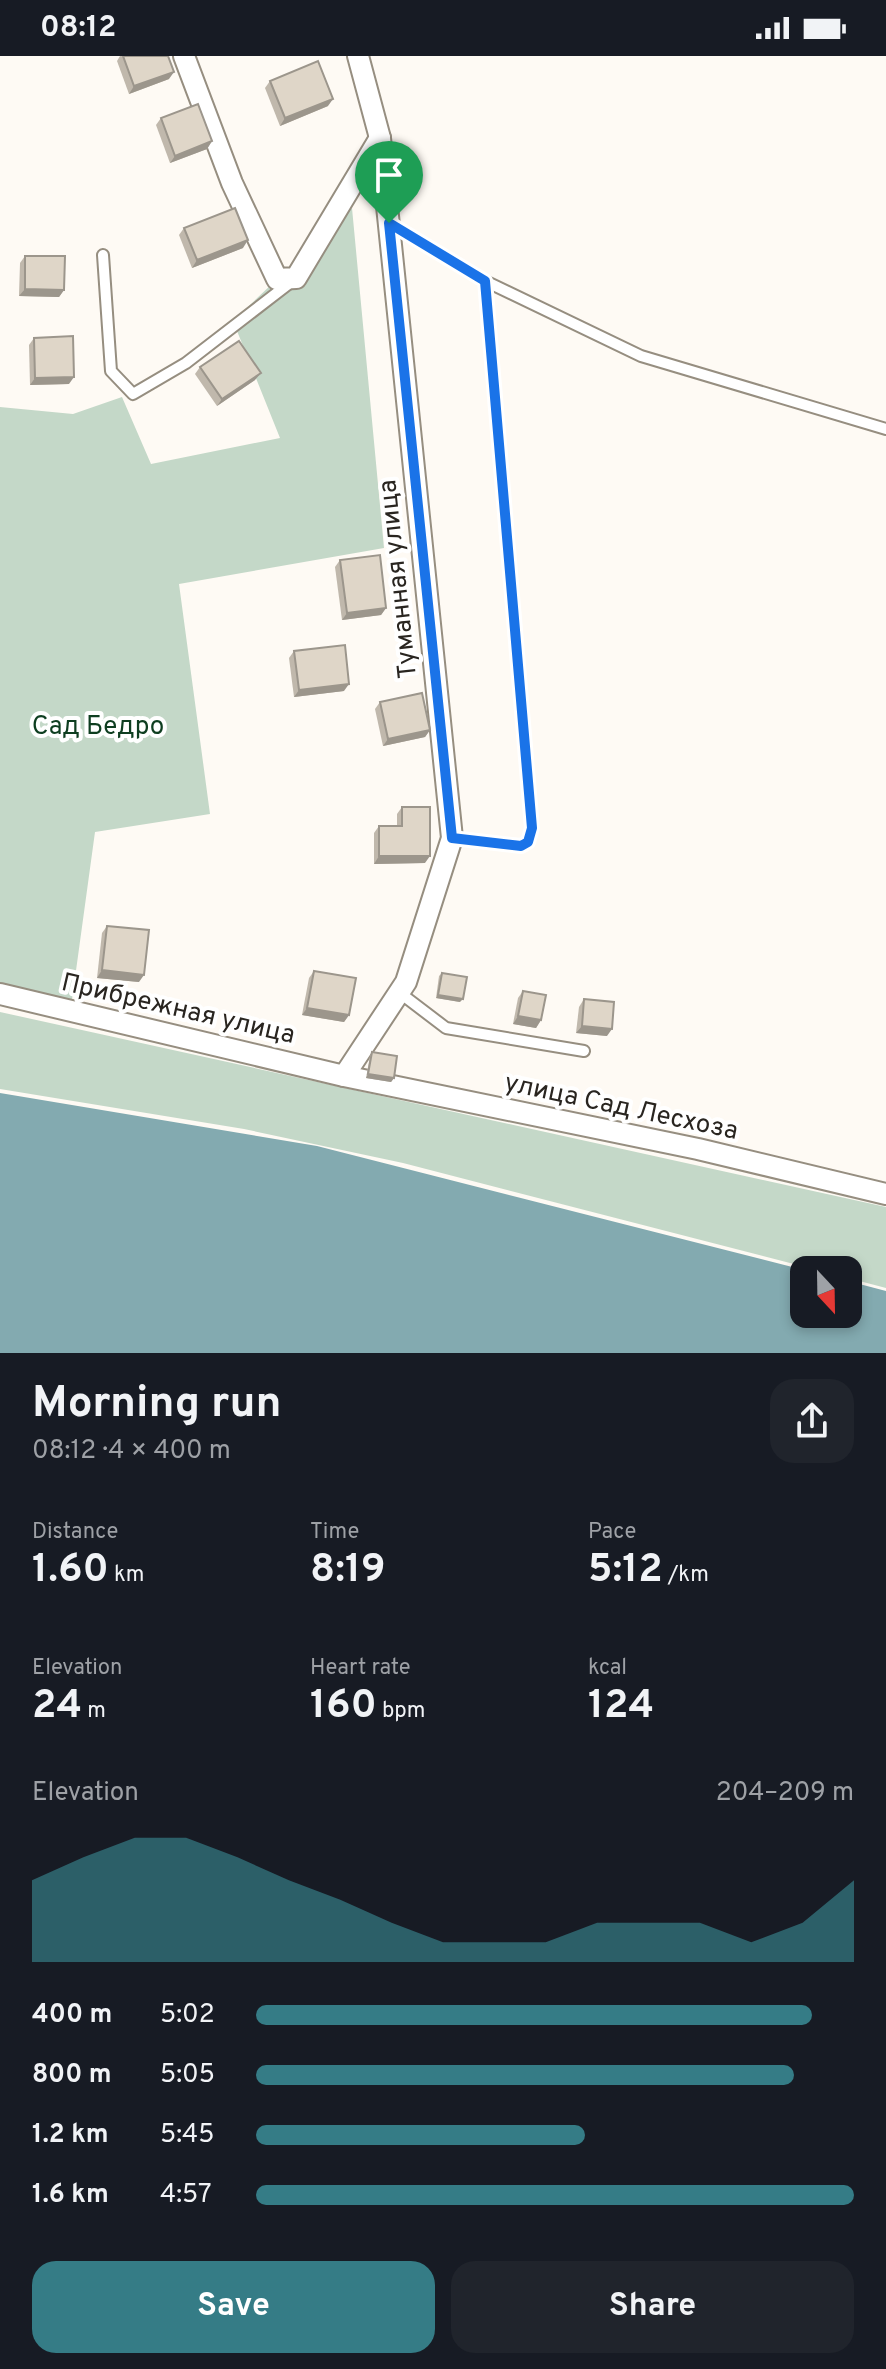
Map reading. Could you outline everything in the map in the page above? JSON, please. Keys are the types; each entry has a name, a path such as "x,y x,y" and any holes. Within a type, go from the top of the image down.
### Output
{"street":[{"path":"184,56 232,183 277,279 296,278 380,138"},
{"name":"Туманная улица","path":"344,1076 403,986 452,838 380,138 358,56"},
{"name":"Прибрежная улица","path":"0,994 344,1076"},
{"name":"улица Сад Лесхоза","path":"344,1076 698,1149 886,1194"}],"lane":[{"path":"389,223 485,281 641,356 886,429"},
{"path":"103,255 111,371 133,394 186,363 296,278"},
{"path":"452,838 521,846 528,842 532,828 485,281"},
{"path":"403,986 404,996 446,1028 584,1051"}],"green space":[{"name":"Сад Бедро","path":"352,208 384,548 179,584 210,814 95,832 71,1007 0,992 0,407 73,414 122,397 151,464 280,438 233,321"},
{"path":"0,1012 886,1207 886,1288 862,1282 862,1256 790,1256 790,1263 403,1163 244,1129 0,1089"}],"water":[{"path":"0,1093 317,1146 790,1266 790,1328 862,1328 862,1285 886,1291 886,1353 0,1353"}],"building":[{"path":"123,56 168,56 174,72 134,86"},
{"path":"318,61 333,99 285,118 270,81"},
{"path":"198,104 212,141 175,156 161,118"},
{"path":"235,208 248,240 197,260 184,228"},
{"path":"25,256 65,256 64,290 25,289"},
{"path":"73,336 74,377 35,378 34,338"},
{"path":"239,341 261,373 222,399 200,367"},
{"path":"380,555 386,608 347,613 340,560"},
{"path":"345,645 349,684 299,690 294,651"},
{"path":"422,693 430,730 388,739 380,702"},
{"path":"402,807 430,807 430,856 379,856 379,826 402,826"},
{"path":"107,926 149,930 144,975 102,970"},
{"path":"314,971 356,978 349,1015 307,1008"},
{"path":"442,973 467,977 463,999 438,995"},
{"path":"523,991 546,995 541,1020 518,1016"},
{"path":"584,999 614,1002 612,1029 582,1026"},
{"path":"372,1052 397,1056 394,1078 368,1074"}],"route":[{"path":"389,223 485,281 532,828 528,842 521,846 452,838 389,223"}]}
